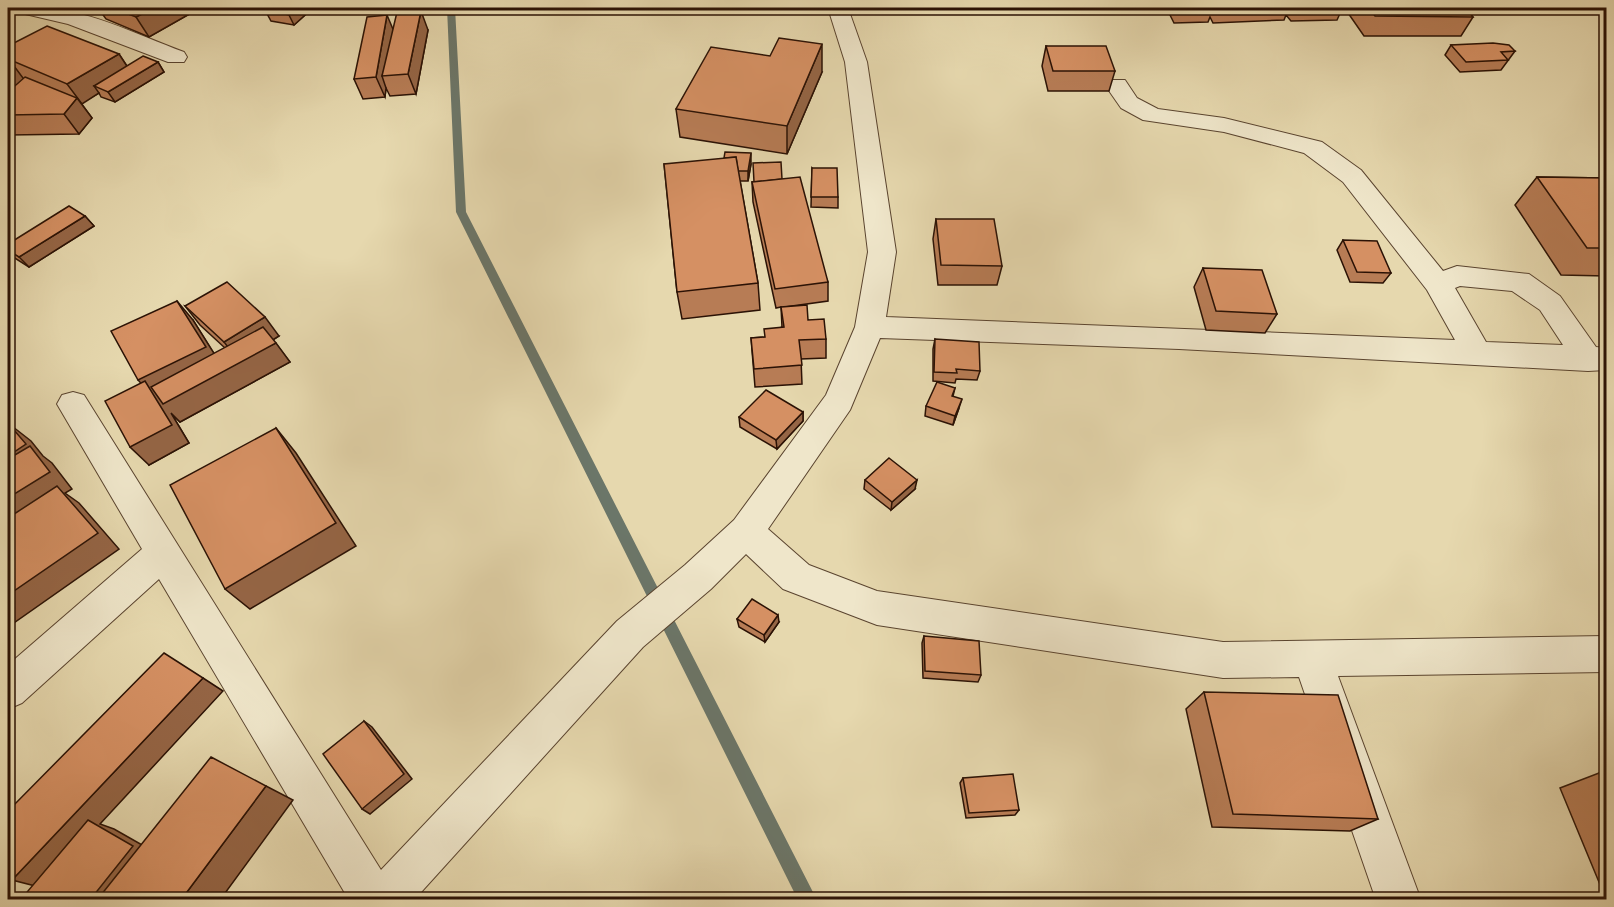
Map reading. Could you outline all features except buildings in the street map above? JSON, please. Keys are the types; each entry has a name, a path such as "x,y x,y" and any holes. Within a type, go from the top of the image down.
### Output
{"street":[{"path":"29,8 75,19 176,57"},
{"path":"383,900 630,634 698,577 746,531 839,401 870,327 882,252 856,62 838,8"},
{"path":"1117,85 1129,103 1152,115 1224,125 1313,147 1352,176 1438,284 1477,353"},
{"path":"1438,284 1457,276 1519,281 1550,303 1597,359"},
{"path":"870,327 1179,338 1597,359"},
{"path":"74,404 374,900"},
{"path":"746,531 796,577 877,608 1223,660 1606,654"},
{"path":"8,690 164,552"},
{"path":"1312,659 1399,900"}],"waterway":[{"path":"451,8 461,212 808,900"}]}
